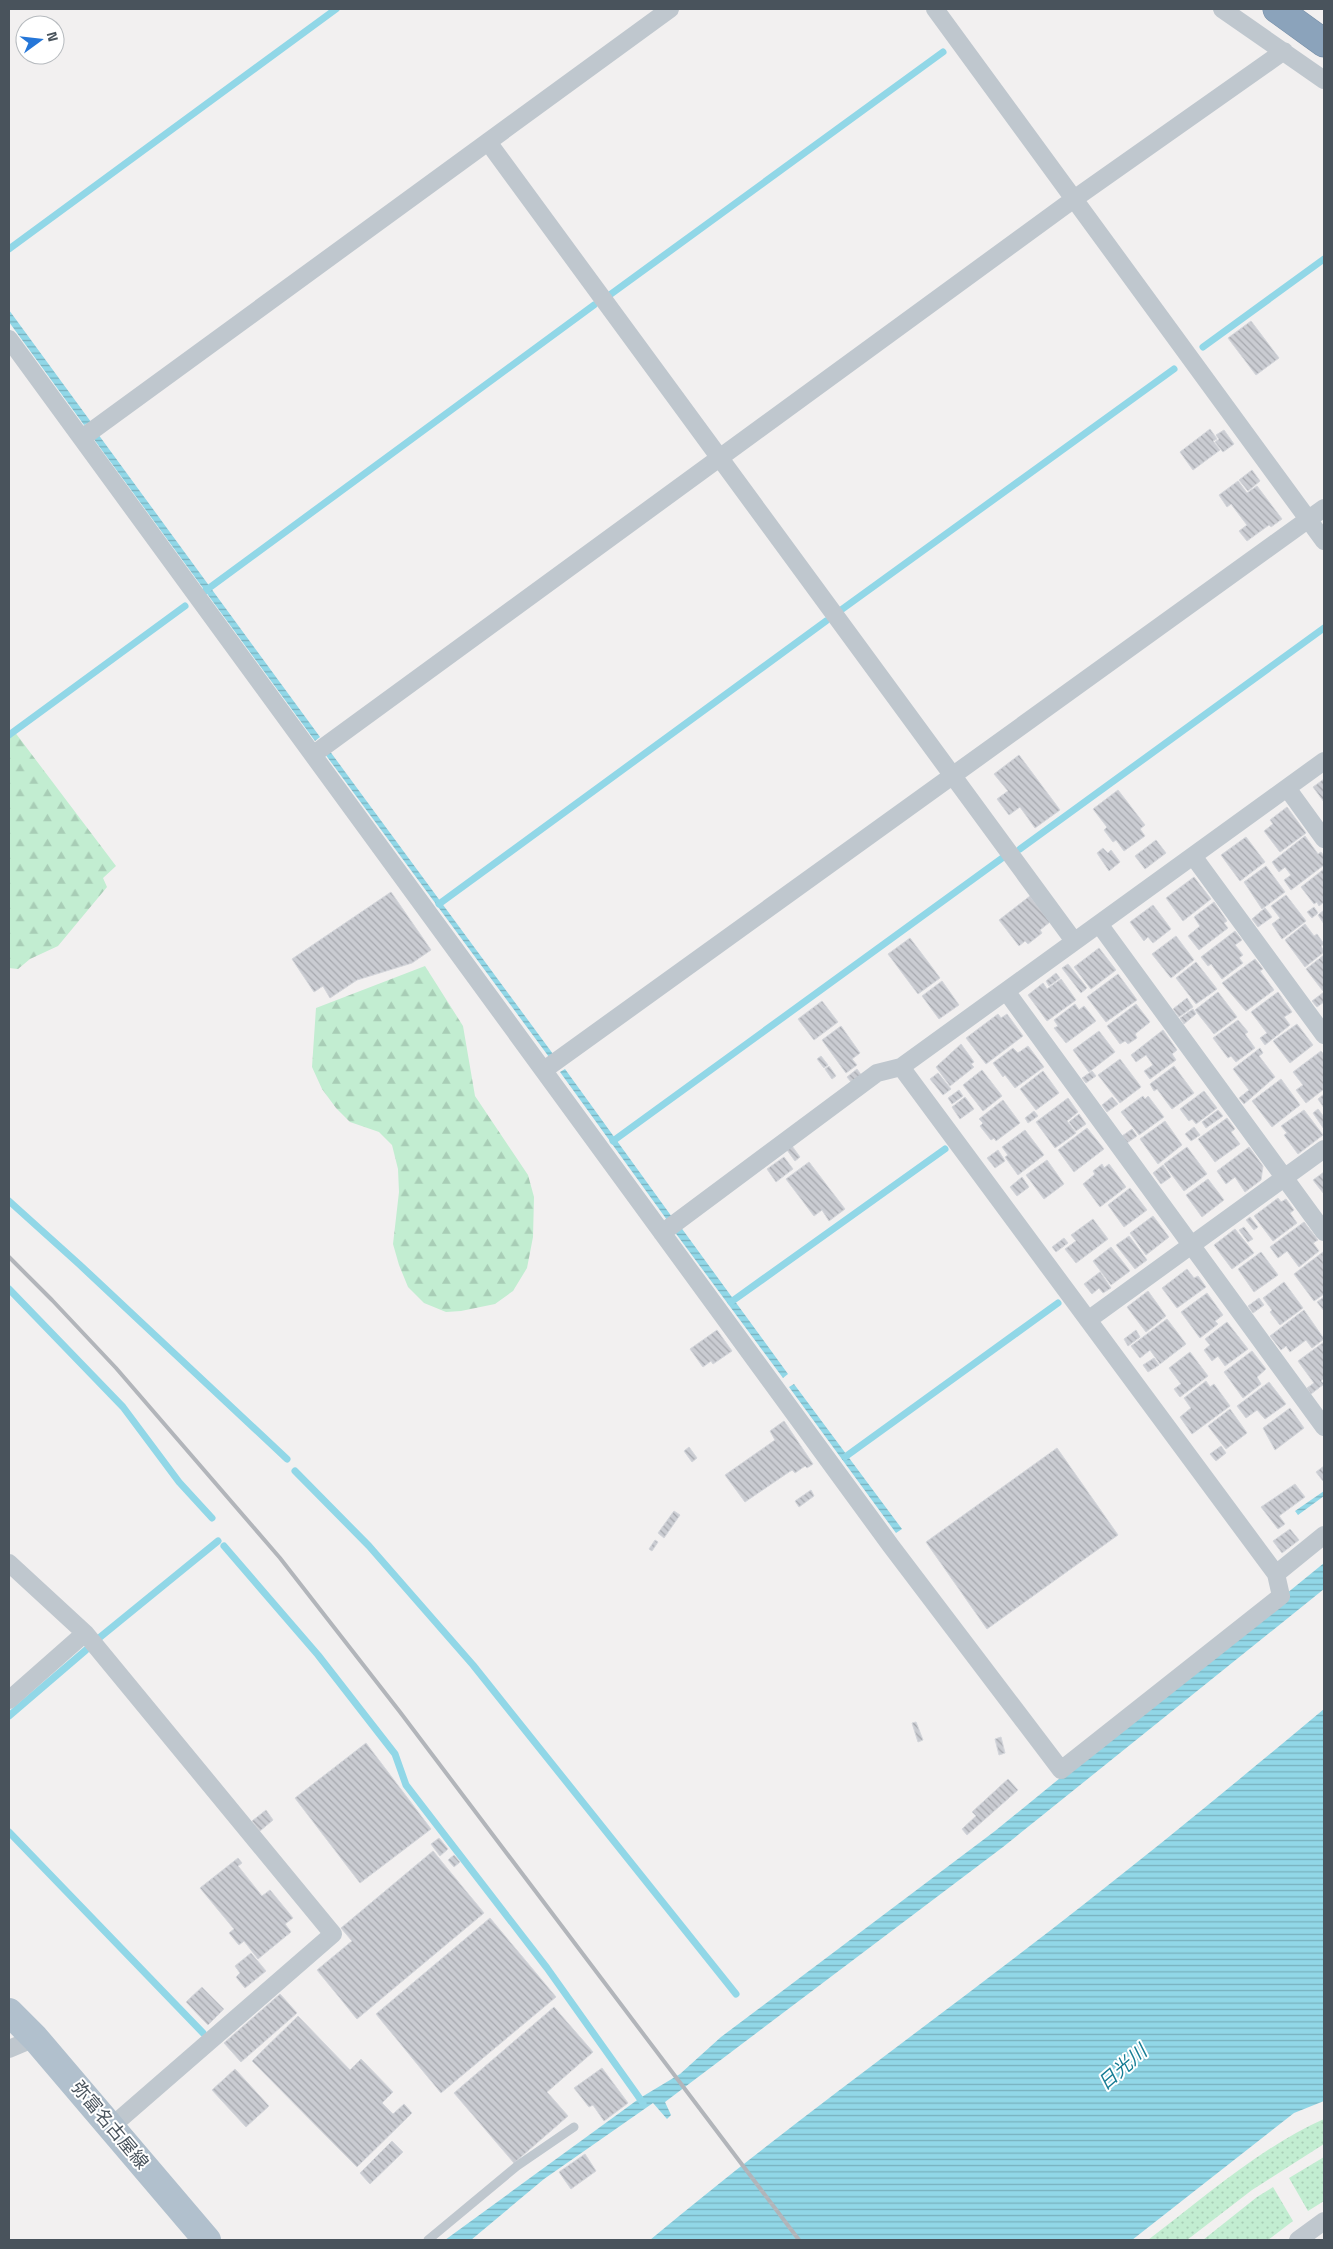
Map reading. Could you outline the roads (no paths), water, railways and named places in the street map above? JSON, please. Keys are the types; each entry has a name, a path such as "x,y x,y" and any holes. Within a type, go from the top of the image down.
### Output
{"highway":[{"path":"1277,9 1324,44"}],"main road":[{"name":"弥富名古屋線","path":"9,2012 35,2038 112,2126 207,2240"}],"street":[{"path":"82,438 670,9"},
{"path":"935,9 1324,541"},
{"path":"1222,9 1324,80"},
{"path":"314,754 718,457 1074,199 1290,56 1315,53 1324,44"},
{"path":"488,142 1074,941"},
{"path":"9,339 891,1546 1062,1770 1281,1596 1276,1574 901,1067"},
{"path":"544,1070 1324,508"},
{"path":"662,1233 877,1072 901,1067 1324,761"},
{"path":"1287,788 1324,839"},
{"path":"1193,856 1324,1035"},
{"path":"1099,924 1324,1232"},
{"path":"1006,991 1324,1427"},
{"path":"1088,1320 1324,1149"},
{"path":"1276,1574 1324,1535"},
{"path":"9,1563 85,1633 333,1934 112,2126"},
{"path":"9,1700 85,1633"},
{"path":"9,2049 35,2038"},
{"path":"1298,2240 1324,2221"}],"lane":[{"path":"428,2240 518,2166 574,2127"}],"water":[{"path":"9,310 91,422 84,425 9,322"},
{"path":"98,434 320,737 315,741 93,438"},
{"path":"329,750 553,1054 549,1057 325,754"},
{"path":"565,1069 672,1217 667,1220 560,1072"},
{"path":"680,1226 788,1374 783,1378 674,1231"},
{"path":"794,1384 902,1529 896,1533 789,1387"},
{"path":"1324,1491 1324,1496 1298,1515 1295,1511"},
{"path":"1324,1563 1324,1589 1003,1847 665,2102 671,2115 667,2119 653,2103 544,2179 471,2240 445,2240 640,2098 680,2074 721,2037 995,1831"},
{"name":"日光川","path":"1324,1709 1324,2101 1294,2113 1132,2240 650,2240 811,2112 1114,1881"}],"waterway":[{"path":"9,249 336,9"},
{"path":"611,294 943,52"},
{"path":"1203,347 1324,259"},
{"path":"205,591 594,305"},
{"path":"841,610 1174,369"},
{"path":"9,735 185,606"},
{"path":"439,904 826,621"},
{"path":"1020,849 1324,628"},
{"path":"613,1141 1005,856"},
{"path":"731,1302 945,1149"},
{"path":"9,1201 287,1459"},
{"path":"9,1289 123,1407 179,1482 212,1518"},
{"path":"845,1457 1058,1303"},
{"path":"295,1471 369,1546 473,1665 736,1994"},
{"path":"99,1638 218,1541"},
{"path":"224,1546 318,1655 395,1754 406,1785 547,1968 643,2103"},
{"path":"9,1716 86,1650"},
{"path":"9,1832 203,2033"}],"railway":[{"path":"9,1257 116,1368 280,1558 400,1712 799,2240"}]}
